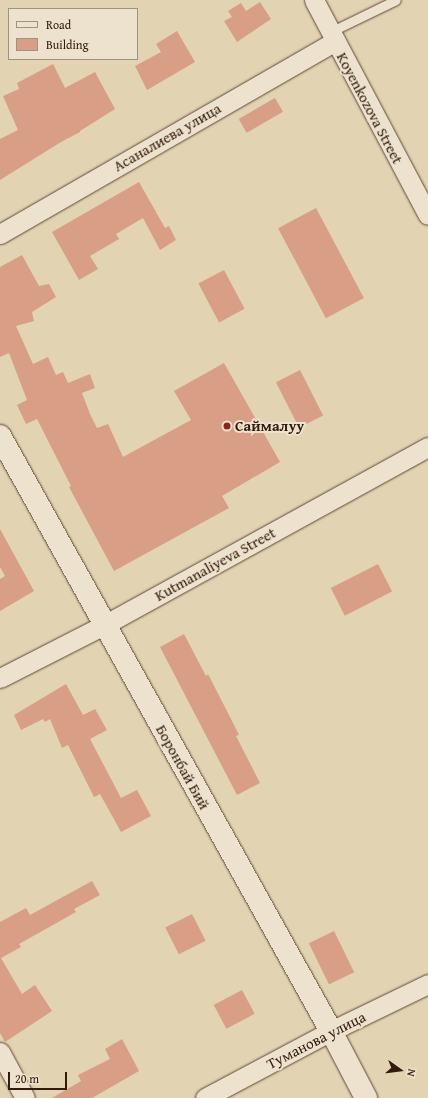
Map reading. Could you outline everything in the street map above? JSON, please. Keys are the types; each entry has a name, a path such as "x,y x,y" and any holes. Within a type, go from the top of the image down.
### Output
{"street":[{"name":"Koyenkozova Street","path":"314,0 332,37 428,215"},
{"name":"Асаналиева улица","path":"0,234 332,37"},
{"name":"Боронбай Бий","path":"0,436 331,1031 366,1098"},
{"name":"Kutmanaliyeva Street","path":"0,678 104,625 428,447"},
{"name":"Туманова улица","path":"205,1098 331,1031 428,984"},
{"path":"0,1052 25,1098"}],"lane":[{"path":"332,37 396,0"}],"building":[{"path":"260,2 271,19 237,42 224,21 232,17 228,11 241,3 246,11"},
{"path":"177,31 195,62 147,90 135,66 161,52 156,44"},
{"path":"53,64 65,88 95,72 115,109 0,180 0,139 18,130 3,96 19,89 17,83"},
{"path":"275,98 283,112 247,133 239,119"},
{"path":"139,182 165,228 169,226 176,240 160,250 143,218 116,234 119,239 90,256 98,269 79,280 52,232"},
{"path":"316,208 364,298 326,318 278,228"},
{"path":"22,255 39,286 49,284 56,297 32,312 34,321 16,326 33,364 48,357 56,375 63,372 68,383 90,374 95,388 82,393 90,414 97,428 108,424 123,457 191,420 174,391 224,363 280,462 222,496 229,508 114,571 69,487 71,486 37,419 26,424 17,405 27,400 9,353 0,357 0,267"},
{"path":"224,270 245,309 219,322 198,284"},
{"path":"300,370 323,415 299,428 276,382"},
{"path":"0,529 34,591 0,611 0,579 5,576 0,567"},
{"path":"378,564 392,592 345,616 331,588"},
{"path":"184,634 206,676 208,674 230,717 239,735 236,736 260,783 237,795 160,647"},
{"path":"66,684 83,715 95,709 107,730 90,739 121,798 137,790 151,816 121,832 100,794 94,797 68,745 62,748 50,719 45,722 43,719 21,730 14,715"},
{"path":"92,881 100,895 74,909 76,912 19,944 21,947 1,958 22,994 35,985 52,1011 5,1042 0,1033 0,922 26,908 30,915"},
{"path":"192,914 206,941 179,954 165,928"},
{"path":"334,931 354,972 329,985 309,943"},
{"path":"242,990 255,1014 226,1029 214,1005"},
{"path":"122,1039 139,1071 92,1098 52,1098 81,1081 78,1075 110,1059 105,1049"}],"place":[{"name":"Саймалуу","path":"227,426"}]}
